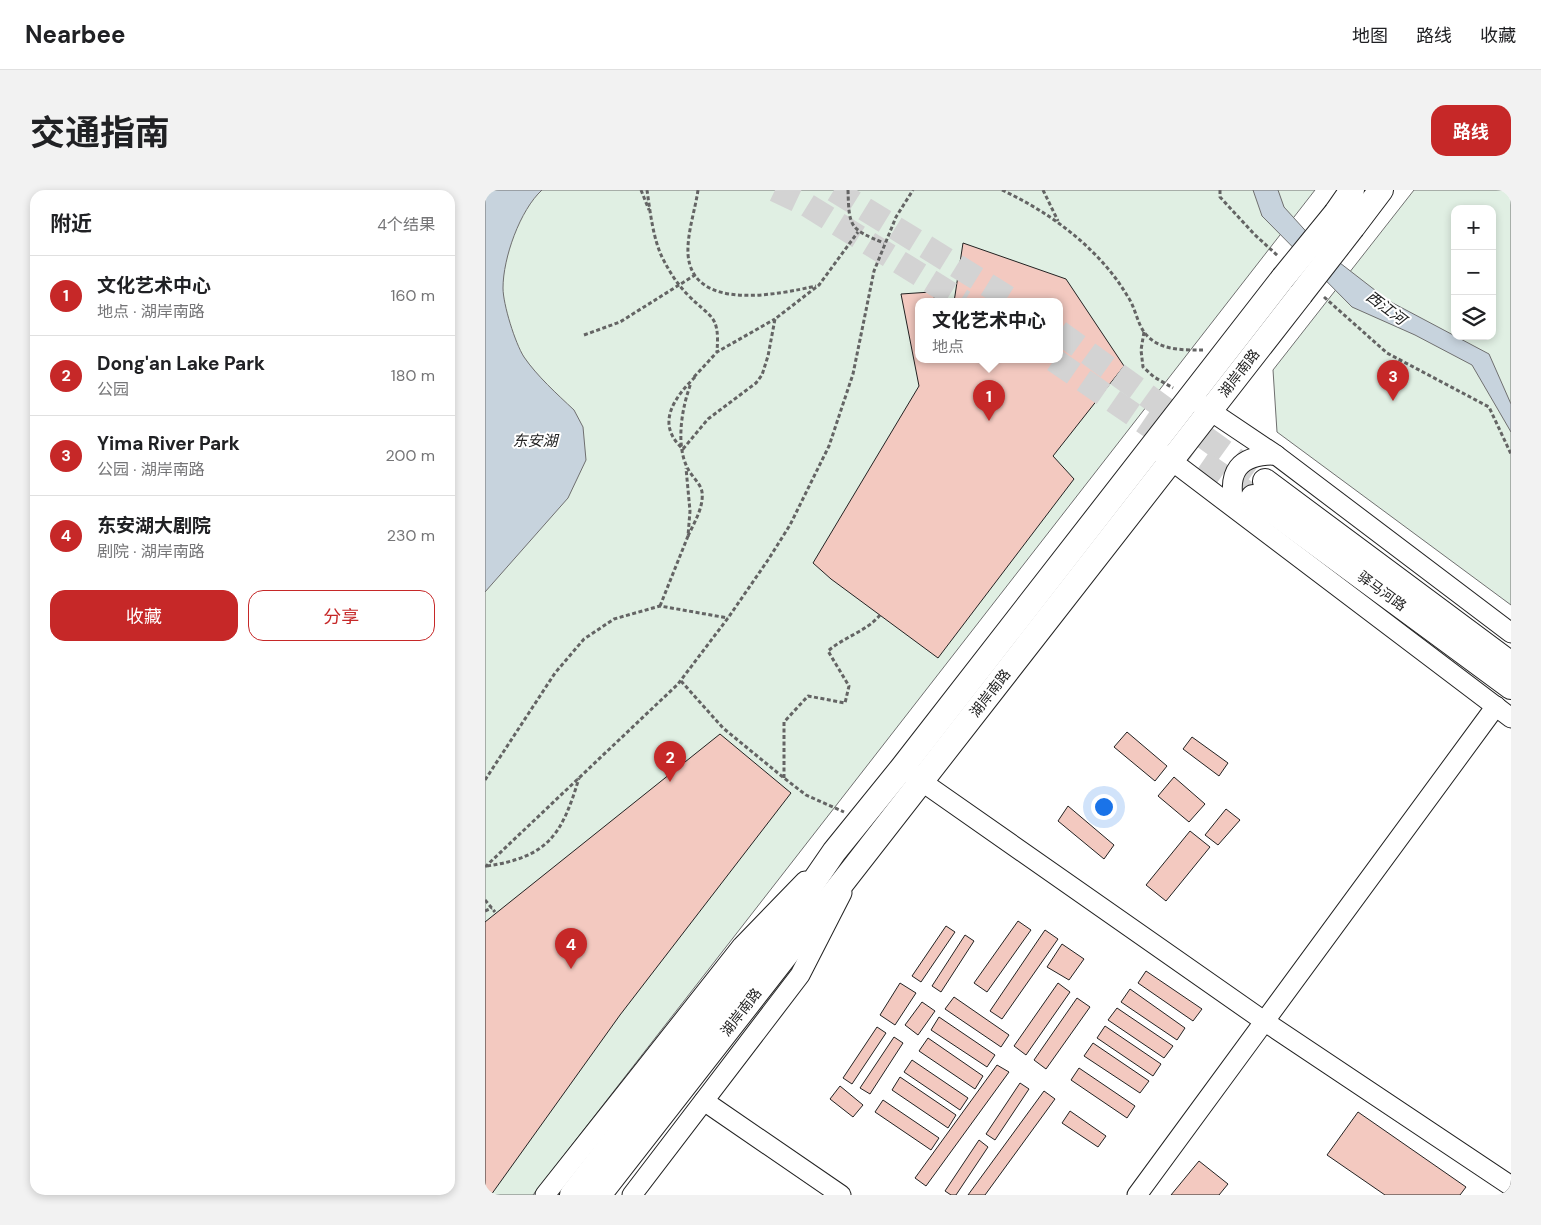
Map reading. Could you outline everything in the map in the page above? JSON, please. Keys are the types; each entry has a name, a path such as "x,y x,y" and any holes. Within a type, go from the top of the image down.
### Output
{"main road":[{"name":"湖岸南路","path":"1201,404 1311,294 1344,220 1352,190"},
{"name":"湖岸南路","path":"599,1195 856,866 912,774 1201,404 1283,269 1381,190"},
{"name":"驿马河路","path":"1251,495 1511,664"},
{"name":"驿马河路","path":"1251,495 1511,687"},
{"name":"湖岸南路","path":"572,1195 792,913 834,852 860,819 912,774"}],"street":[{"path":"1201,404 1276,455 1511,633"},
{"path":"1162,454 1251,495 1511,718"},
{"path":"1251,495 1232,488 1236,470 1243,462 1253,457 1276,455"},
{"path":"1137,1195 1496,706"},
{"path":"912,774 1265,1021 1511,1186"},
{"path":"545,1195 742,946 834,852"},
{"path":"632,1195 800,975 856,866"},
{"path":"704,1101 841,1195"}],"path":[{"path":"641,190 653,220"},
{"path":"647,190 661,255 678,284 697,304 709,312 718,337 717,352"},
{"path":"698,190 688,255 695,275 713,289 749,296 781,294 819,285"},
{"path":"849,190 849,207 853,224 858,232 884,243"},
{"path":"486,866 681,681 728,618 790,525 829,446 853,374 874,271 896,217 912,190"},
{"path":"1001,190 1024,200 1059,224 1097,256 1128,297 1144,332 1165,347 1181,350 1204,350"},
{"path":"1043,190 1059,224"},
{"path":"1220,190 1219,197 1254,234 1283,269"},
{"path":"683,449 671,435 670,414 678,395 717,352 775,320 819,285 858,232"},
{"path":"584,336 620,322 695,275"},
{"path":"1311,294 1387,353 1489,406 1511,454"},
{"path":"683,449 708,419 756,383 762,374 768,356 775,320"},
{"path":"1144,332 1141,350 1143,367 1154,377 1201,404"},
{"path":"688,536 691,511 681,427 688,392 695,376"},
{"path":"660,606 665,589 700,509 702,492 685,462"},
{"path":"485,780 555,673 584,638 614,620 660,606 728,618"},
{"path":"784,778 784,722 808,696 845,703 849,686 828,651 839,641 873,623 880,615"},
{"path":"681,681 723,728 806,796 860,819"},
{"path":"486,866 527,857 547,842 565,821 579,778"},
{"path":"485,900 495,912"},
{"path":"485,911 492,908"}],"green space":[{"path":"485,190 1315,190 533,1195 485,1195"},
{"path":"1414,190 1511,190 1511,605 1277,432 1273,370"}],"water":[{"name":"东安湖","path":"485,190 542,190 527,210 514,235 506,263 504,295 513,333 524,357 541,378 574,410 583,427 586,460 568,498 485,592"},
{"name":"西江河","path":"1253,190 1278,190 1284,207 1322,249 1389,301 1451,334 1451,340 1463,340 1489,354 1511,404 1511,432 1472,365 1415,335 1352,307 1262,216"}],"building":[{"path":"963,243 1066,279 1124,366 1053,456 1074,479 938,658 831,579 813,563 919,386 901,294 931,292 935,298 915,298 915,363 1063,363 1063,298 955,298"},
{"path":"1127,732 1167,766 1155,781 1114,747"},
{"path":"720,734 791,793 620,1015 491,1195 485,1195 485,922"},
{"path":"1192,737 1228,763 1219,776 1183,749"},
{"path":"1174,777 1205,804 1189,822 1158,796"},
{"path":"1068,806 1114,845 1104,859 1058,821"},
{"path":"1226,809 1240,820 1218,845 1205,835"},
{"path":"1190,831 1210,847 1166,901 1146,885"},
{"path":"1018,921 1031,930 987,992 974,983"},
{"path":"946,926 955,932 921,982 912,976"},
{"path":"1045,930 1058,939 1002,1019 990,1011"},
{"path":"965,935 974,941 941,992 932,986"},
{"path":"1062,944 1084,959 1069,980 1047,967"},
{"path":"1146,971 1202,1009 1193,1021 1138,983"},
{"path":"900,983 916,993 895,1025 880,1015"},
{"path":"1058,983 1070,992 1026,1055 1014,1046"},
{"path":"1130,989 1185,1028 1177,1040 1121,1002"},
{"path":"954,997 1009,1035 1001,1047 945,1009"},
{"path":"1077,998 1090,1007 1046,1069 1034,1060"},
{"path":"922,1002 935,1011 918,1035 905,1025"},
{"path":"1117,1008 1173,1046 1164,1058 1108,1020"},
{"path":"939,1017 995,1055 987,1067 931,1030"},
{"path":"1105,1026 1161,1064 1153,1076 1097,1038"},
{"path":"877,1027 886,1033 852,1084 843,1078"},
{"path":"894,1037 903,1043 870,1094 860,1088"},
{"path":"928,1038 983,1076 975,1089 919,1051"},
{"path":"1093,1043 1149,1081 1140,1093 1084,1056"},
{"path":"912,1060 968,1098 960,1110 904,1072"},
{"path":"997,1065 1009,1072 926,1186 915,1178"},
{"path":"1079,1068 1135,1106 1127,1118 1071,1080"},
{"path":"900,1077 956,1115 948,1128 892,1090"},
{"path":"1020,1083 1029,1089 995,1140 986,1134"},
{"path":"840,1086 863,1105 853,1117 830,1099"},
{"path":"1044,1091 1055,1099 985,1195 968,1195"},
{"path":"883,1100 939,1138 931,1150 875,1112"},
{"path":"1070,1111 1106,1136 1098,1147 1062,1123"},
{"path":"1358,1112 1466,1187 1460,1195 1385,1195 1327,1155"},
{"path":"979,1140 988,1147 956,1195 951,1195 945,1191"},
{"path":"1199,1161 1228,1184 1219,1195 1171,1195"}],"tunnel":[{"path":"775,190 807,205 958,298"},
{"path":"834,190 1009,298"},
{"path":"1063,335 1265,481"},
{"path":"1058,363 1253,497"}],"place":[{"name":"Yima River Park","path":"1393,401"},
{"name":"文化艺术中心","path":"989,421"},
{"name":"Dong'an Lake Park","path":"670,782"},
{"name":"东安湖大剧院","path":"571,969"}]}
